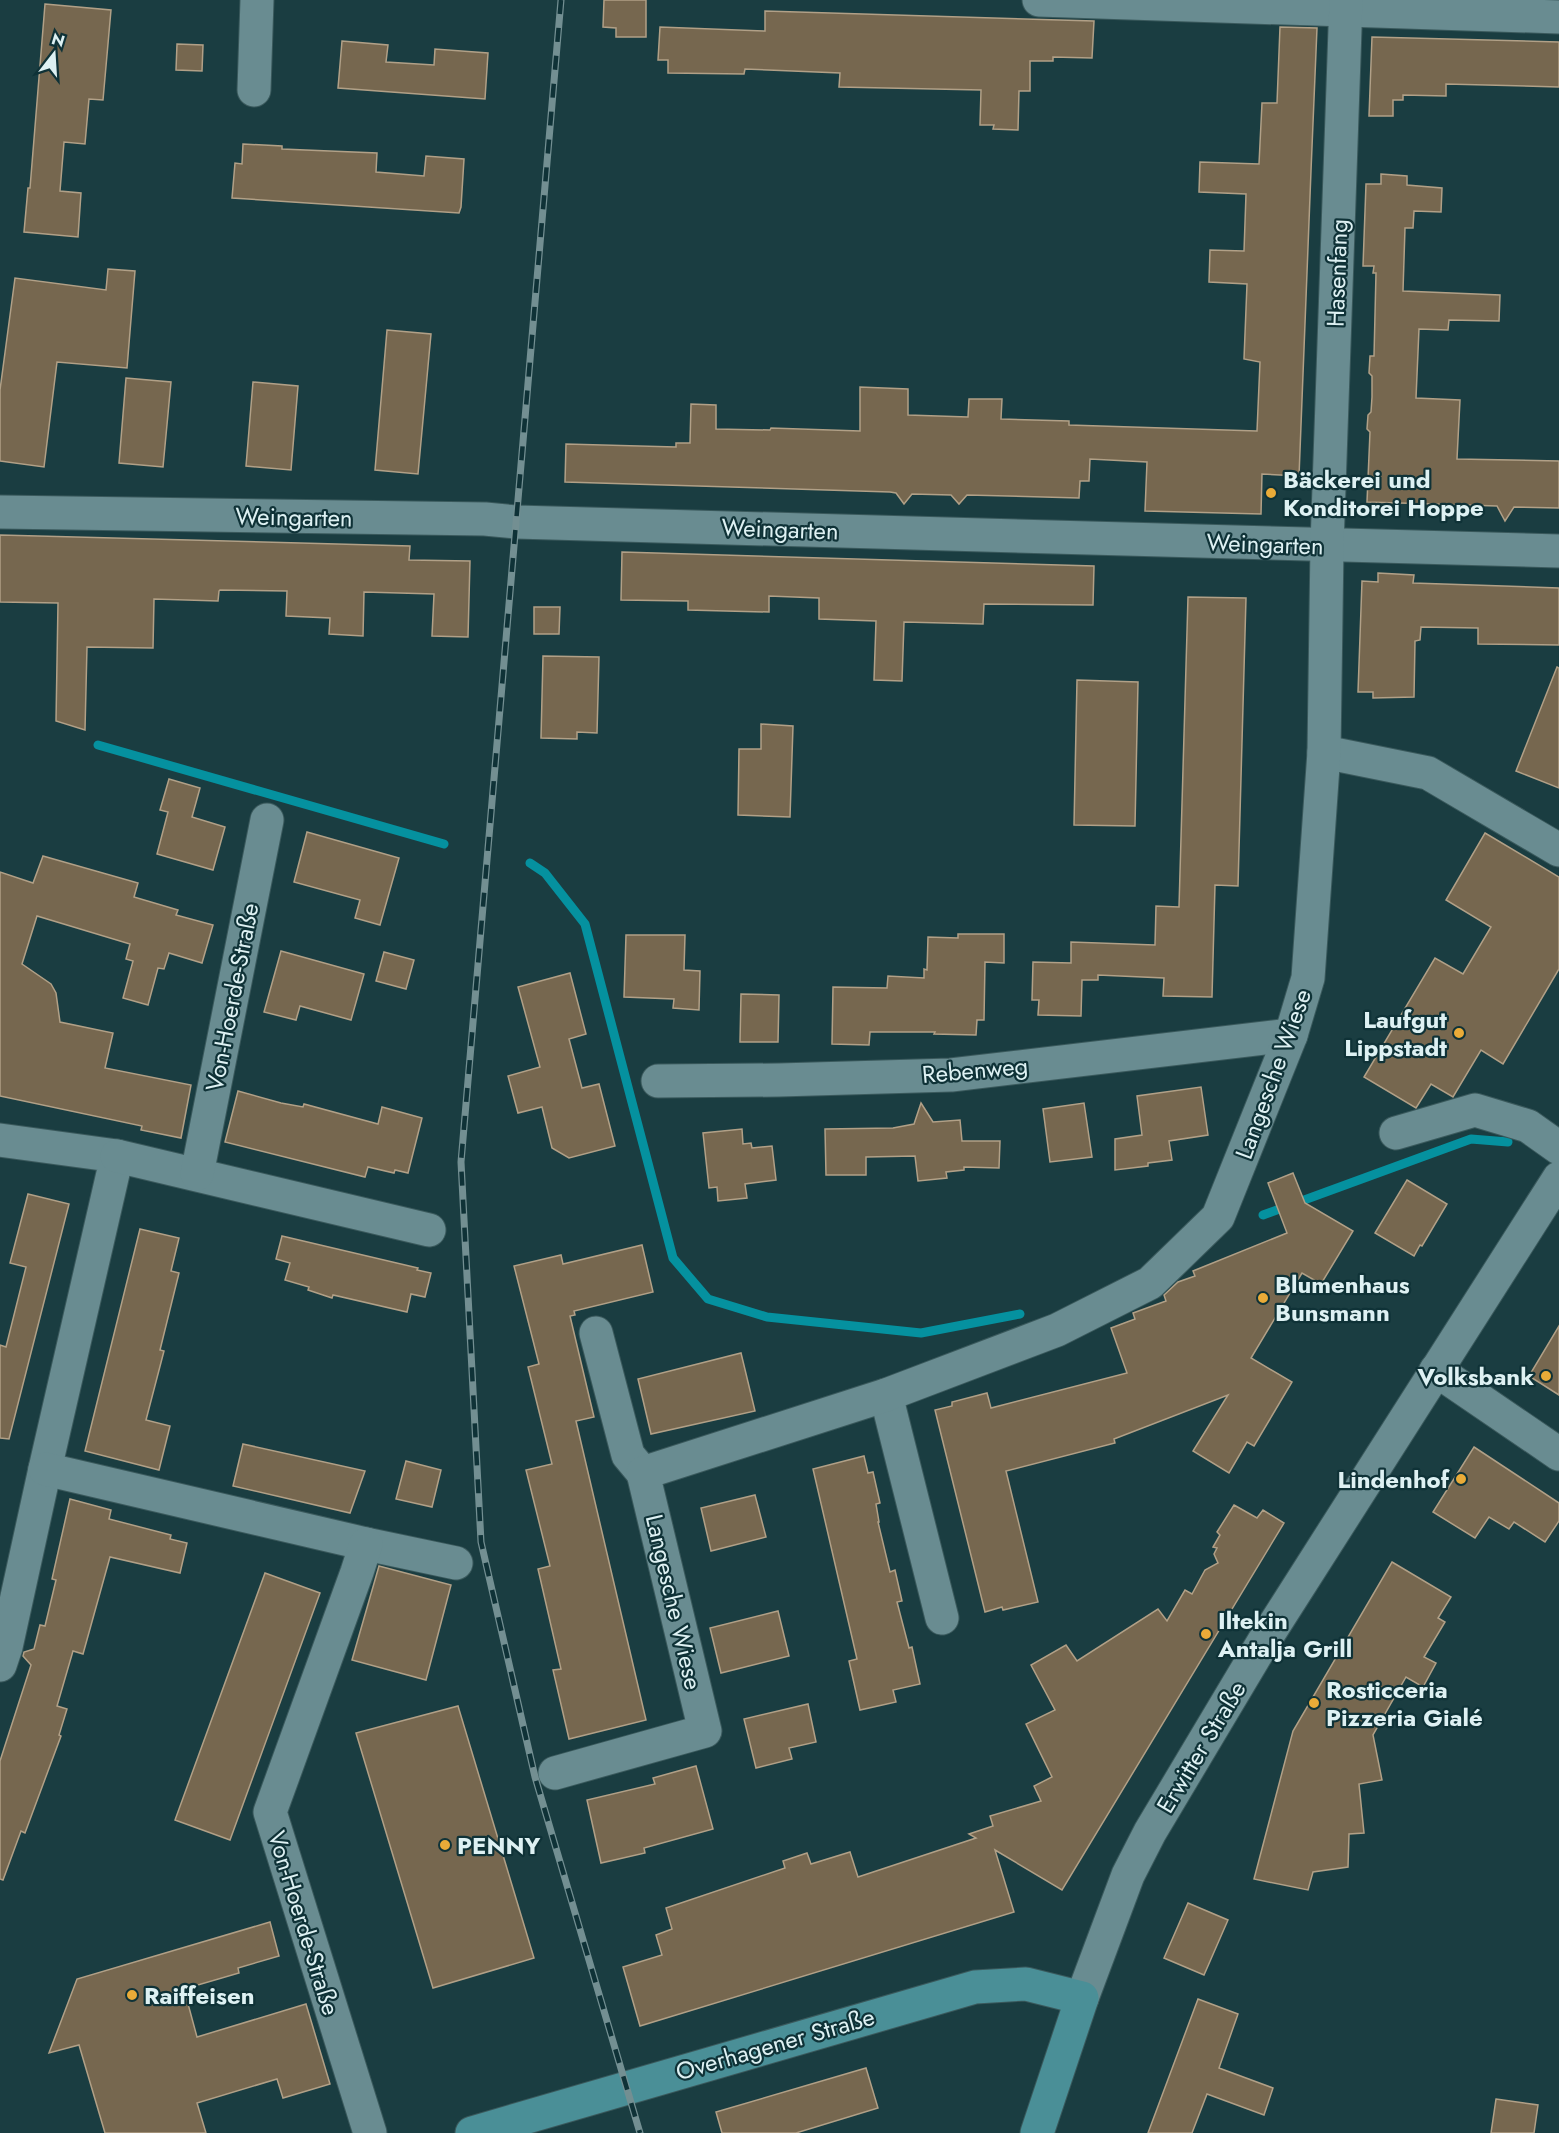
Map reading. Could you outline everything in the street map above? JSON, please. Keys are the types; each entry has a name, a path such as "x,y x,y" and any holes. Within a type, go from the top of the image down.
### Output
{"main road":[{"name":"Overhagener Straße","path":"472,2133 975,1987 1026,1984 1082,1998"},
{"name":"Erwitter Straße","path":"1037,2133 1082,1998"}],"street":[{"path":"254,90 257,0"},
{"path":"1039,0 1346,5 1559,17"},
{"name":"Hasenfang","path":"1327,545 1346,5"},
{"name":"Weingarten","path":"0,512 485,519 1559,551"},
{"name":"Langesche Wiese","path":"643,1473 886,1395 1057,1330 1150,1283 1218,1217 1291,1035 1308,978 1324,752 1327,545"},
{"path":"1324,752 1428,773 1559,850"},
{"name":"Von-Hoerde-Straße","path":"197,1174 267,820"},
{"name":"Rebenweg","path":"658,1081 951,1075 1291,1035"},
{"path":"1396,1133 1475,1110 1528,1126 1559,1148"},
{"path":"0,1140 117,1156 429,1230"},
{"path":"0,1665 6,1647 117,1156"},
{"name":"Erwitter Straße","path":"1082,1998 1128,1875 1150,1832 1264,1641 1559,1178"},
{"name":"Langesche Wiese","path":"555,1773 705,1731 643,1473 628,1455 596,1333"},
{"path":"1437,1370 1559,1454"},
{"path":"886,1395 942,1618"},
{"path":"45,1469 456,1563"},
{"name":"Von-Hoerde-Straße","path":"366,1544 270,1812 370,2133"}],"building":[{"path":"604,0 646,0 646,37 616,37 616,28 603,27"},
{"path":"45,4 111,10 103,100 89,99 85,144 64,142 60,191 81,193 78,237 24,232 28,188 30,188"},
{"path":"765,11 1094,21 1092,58 1053,57 1053,61 1030,61 1030,91 1019,91 1018,130 993,129 994,125 980,125 981,90 839,87 840,73 745,69 744,74 668,73 668,60 658,60 660,27 765,31"},
{"path":"1280,27 1317,28 1299,476 1262,474 1261,514 1145,511 1147,462 1090,459 1089,481 1080,481 1079,498 967,495 959,504 951,495 912,494 904,504 896,493 890,492 565,482 566,444 676,447 676,443 690,443 691,404 716,405 716,429 860,431 860,387 908,389 908,415 968,417 969,399 1002,399 1001,419 1069,421 1069,425 1257,431 1260,362 1244,359 1247,284 1209,282 1210,250 1244,251 1246,194 1199,192 1200,162 1259,164 1262,103 1277,103"},
{"path":"1372,37 1559,42 1559,87 1446,84 1446,96 1403,95 1403,100 1393,100 1393,116 1369,116"},
{"path":"342,41 388,45 386,62 434,65 435,49 488,53 485,99 338,88"},
{"path":"177,44 203,45 202,71 176,70"},
{"path":"243,144 282,146 282,149 377,153 376,172 424,176 426,156 464,159 461,207 459,213 232,198 235,163 242,164"},
{"path":"1381,174 1407,176 1407,185 1442,188 1441,212 1414,211 1413,228 1405,228 1403,291 1500,295 1499,321 1449,320 1448,330 1419,329 1416,398 1460,400 1457,459 1559,461 1559,508 1514,507 1505,521 1497,506 1367,502 1370,432 1367,429 1372,397 1372,376 1369,373 1370,356 1374,356 1376,273 1373,273 1374,266 1363,266 1366,184 1381,184"},
{"path":"108,269 135,271 127,368 57,362 44,467 0,461 0,390 15,278 106,290"},
{"path":"387,330 431,334 418,474 375,470"},
{"path":"126,378 171,382 163,467 119,463"},
{"path":"253,382 298,386 291,470 246,466"},
{"path":"0,535 410,546 409,560 470,561 468,637 432,636 434,594 364,592 363,636 329,634 330,618 286,616 287,591 220,590 218,601 154,599 153,648 87,647 85,730 56,721 58,603 0,602"},
{"path":"622,552 1094,566 1093,605 984,604 983,624 904,622 902,681 874,680 876,621 819,619 819,598 769,596 769,612 688,610 688,601 621,600"},
{"path":"1378,573 1414,575 1413,583 1559,588 1559,645 1478,644 1478,628 1421,627 1420,640 1415,641 1414,697 1373,698 1373,692 1358,692 1362,581 1378,582"},
{"path":"1188,597 1246,598 1238,886 1215,885 1212,997 1163,996 1164,978 1098,975 1098,980 1082,980 1081,1016 1038,1015 1039,1000 1032,1000 1033,962 1071,963 1071,942 1155,945 1156,906 1179,907"},
{"path":"534,607 560,607 559,634 534,634"},
{"path":"543,656 599,657 597,733 577,732 577,739 541,738"},
{"path":"1557,667 1559,668 1559,788 1516,771"},
{"path":"1077,680 1138,682 1135,826 1074,825"},
{"path":"761,724 793,726 790,817 738,815 739,749 761,749"},
{"path":"169,779 200,788 192,817 225,827 213,870 157,854 168,812 160,810"},
{"path":"307,832 399,858 380,925 355,918 360,900 294,882"},
{"path":"1485,833 1559,877 1559,969 1503,1064 1481,1050 1453,1097 1431,1084 1416,1108 1364,1077 1435,958 1463,974 1491,927 1446,900"},
{"path":"43,856 138,883 134,897 178,910 176,915 213,925 202,963 169,953 164,969 158,968 148,1005 123,998 133,961 126,959 130,944 37,916 22,964 51,984 56,993 60,1022 113,1033 105,1068 191,1085 181,1138 141,1130 142,1126 0,1096 0,872 33,883"},
{"path":"958,934 1004,934 1004,963 985,962 984,1020 977,1020 976,1035 934,1034 935,1032 870,1032 869,1045 832,1044 833,987 887,988 888,976 924,978 924,969 927,970 928,937 958,938"},
{"path":"626,935 685,935 684,970 700,971 699,1010 673,1008 674,999 624,997"},
{"path":"281,951 364,974 351,1020 300,1006 296,1020 264,1012"},
{"path":"384,952 414,960 406,989 376,981"},
{"path":"570,973 586,1034 569,1039 582,1088 599,1084 615,1146 569,1158 552,1148 542,1107 518,1113 508,1076 540,1067 518,987"},
{"path":"741,994 779,995 778,1042 740,1042"},
{"path":"1201,1087 1208,1135 1169,1141 1172,1160 1115,1170 1115,1139 1142,1135 1137,1096"},
{"path":"238,1091 281,1103 303,1107 304,1104 378,1124 382,1107 422,1118 408,1173 395,1170 394,1173 368,1167 365,1177 225,1142"},
{"path":"921,1103 933,1122 960,1120 962,1141 1000,1141 999,1168 964,1167 964,1170 946,1172 947,1178 918,1181 915,1156 866,1157 866,1175 826,1175 825,1129 893,1128 914,1124"},
{"path":"1084,1103 1092,1157 1050,1162 1043,1109"},
{"path":"742,1129 743,1144 751,1143 752,1148 772,1146 776,1180 745,1184 747,1198 718,1201 717,1187 709,1188 703,1133"},
{"path":"1293,1173 1305,1203 1353,1231 1321,1284 1302,1273 1251,1358 1292,1382 1254,1446 1247,1442 1229,1473 1193,1451 1228,1395 1114,1439 1115,1443 1006,1471 1038,1602 985,1612 935,1410 952,1406 952,1402 987,1393 991,1408 1127,1373 1111,1328 1135,1319 1133,1313 1166,1301 1164,1295 1178,1282 1195,1276 1193,1271 1287,1233 1268,1183"},
{"path":"1407,1180 1447,1204 1414,1256 1375,1233"},
{"path":"28,1194 69,1204 9,1439 0,1438 0,1345 6,1347 26,1267 10,1263"},
{"path":"140,1229 179,1238 171,1271 179,1273 160,1350 164,1351 146,1420 170,1426 159,1470 85,1451"},
{"path":"282,1236 431,1273 425,1297 411,1294 407,1312 333,1295 332,1298 308,1290 309,1287 285,1280 290,1263 276,1259"},
{"path":"642,1245 653,1292 574,1311 575,1315 570,1316 594,1417 576,1421 646,1720 569,1739 553,1670 561,1669 538,1569 550,1566 526,1470 552,1464 528,1367 539,1364 514,1266 561,1255 563,1264"},
{"path":"1559,1326 1559,1395 1529,1376"},
{"path":"741,1353 755,1411 651,1434 638,1379"},
{"path":"243,1444 365,1471 350,1513 233,1486"},
{"path":"1474,1447 1559,1503 1559,1521 1545,1542 1514,1522 1509,1529 1489,1517 1475,1538 1433,1512"},
{"path":"864,1456 868,1473 873,1472 880,1503 876,1504 878,1522 890,1572 895,1570 902,1601 897,1602 909,1648 912,1647 920,1684 893,1690 896,1702 860,1710 849,1661 857,1659 813,1469"},
{"path":"406,1461 441,1470 432,1507 396,1499"},
{"path":"755,1495 766,1537 711,1551 701,1508"},
{"path":"70,1499 111,1510 109,1519 171,1535 170,1539 187,1543 180,1573 110,1557 83,1654 73,1651 57,1706 67,1709 59,1735 61,1736 25,1833 21,1831 3,1880 0,1879 0,1761 31,1665 23,1656 24,1652 34,1649 40,1625 45,1626 56,1580 52,1579"},
{"path":"1234,1505 1257,1518 1263,1510 1284,1523 1062,1890 995,1850 1014,1912 640,2026 623,1967 662,1955 656,1935 672,1929 666,1908 785,1868 783,1861 807,1853 811,1864 850,1852 858,1877 976,1838 969,1834 993,1826 990,1816 1041,1801 1034,1786 1052,1777 1026,1724 1055,1710 1031,1665 1066,1645 1077,1661 1158,1609 1167,1621 1185,1590 1192,1594 1205,1570 1218,1563 1214,1554 1217,1548 1213,1547 1220,1535 1217,1532"},
{"path":"1392,1562 1451,1597 1438,1618 1445,1622 1424,1657 1436,1663 1423,1687 1406,1677 1373,1735 1382,1780 1359,1784 1364,1833 1349,1834 1348,1867 1313,1872 1308,1890 1254,1879 1293,1731"},
{"path":"379,1566 451,1585 426,1680 352,1660"},
{"path":"265,1573 320,1593 230,1840 175,1820"},
{"path":"778,1611 789,1656 721,1673 710,1628"},
{"path":"808,1704 816,1742 789,1748 792,1759 756,1768 744,1719"},
{"name":"PENNY","path":"458,1706 534,1958 433,1988 356,1733"},
{"path":"696,1766 713,1829 644,1848 645,1853 601,1863 587,1800 655,1784 653,1778"},
{"path":"1188,1903 1228,1920 1204,1975 1164,1958"},
{"path":"270,1922 279,1956 238,1968 239,1973 184,1989 197,2037 306,2004 330,2084 283,2098 277,2079 197,2103 206,2133 105,2133 79,2045 49,2053 77,1979"},
{"path":"1198,1999 1238,2014 1219,2068 1273,2088 1264,2115 1207,2094 1192,2133 1148,2133"},
{"path":"866,2068 878,2108 796,2133 722,2133 716,2112"},
{"path":"1496,2099 1538,2105 1534,2133 1491,2133"}],"waterway":[{"path":"98,745 444,844"},
{"path":"530,863 545,873 585,924 673,1258 708,1299 767,1317 921,1333 1020,1314"},
{"path":"1263,1215 1471,1139 1508,1142"}],"railway":[{"path":"561,0 461,1162 481,1542 535,1777 640,2133"}],"place":[{"name":"Bäckerei und Konditorei Hoppe","path":"1271,493"},
{"name":"Laufgut Lippstadt","path":"1459,1033"},
{"name":"Blumenhaus Bunsmann","path":"1263,1298"},
{"name":"Volksbank","path":"1546,1376"},
{"name":"Lindenhof","path":"1461,1479"},
{"name":"Iltekin Antalja Grill","path":"1206,1634"},
{"name":"Rosticceria Pizzeria Gialé","path":"1314,1703"},
{"name":"PENNY","path":"445,1845"},
{"name":"Raiffeisen","path":"132,1995"}]}
